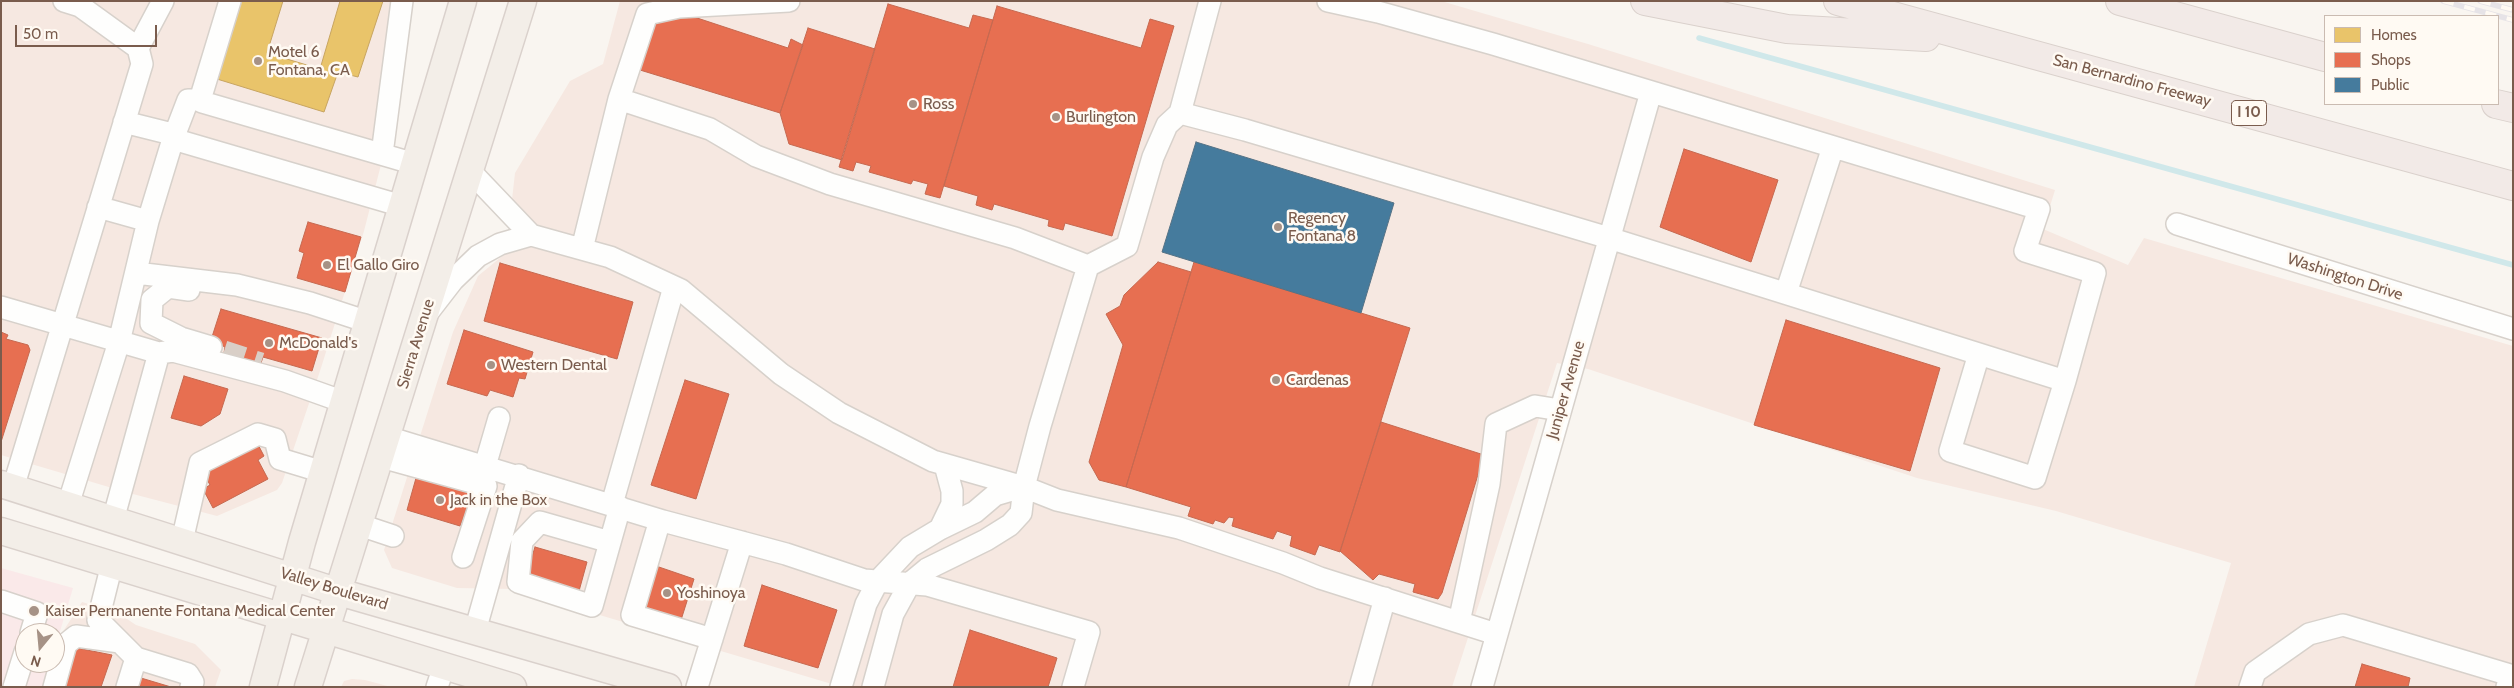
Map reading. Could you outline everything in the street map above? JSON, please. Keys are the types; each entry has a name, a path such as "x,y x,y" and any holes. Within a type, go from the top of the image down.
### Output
{"highway":[{"path":"1645,1 1787,29 1985,41"},
{"name":"San Bernardino Freeway","path":"1838,1 2513,186"},
{"path":"2120,1 2324,57"},
{"path":"2499,105 2513,108"}],"main road":[{"path":"263,687 292,577 463,1"},
{"name":"Sierra Avenue","path":"308,687 523,1"},
{"name":"Valley Boulevard","path":"7,486 339,592 668,687"},
{"path":"1,531 326,630 440,676 502,685"}],"street":[{"path":"7,486 63,324 142,64 138,48 80,6 64,1"},
{"path":"138,48 163,1"},
{"path":"200,100 230,1"},
{"path":"382,154 402,1"},
{"path":"582,249 619,100 648,14 680,7 790,1"},
{"path":"873,687 893,614 910,583 927,569 986,540 1010,525 1021,513 1024,487 1088,266 1127,246 1153,157 1167,125 1180,113 1210,1"},
{"path":"1328,1 1378,12 1493,44 2039,209 2026,251 2095,273 2066,381 2035,478 1950,451 1979,354"},
{"name":"Juniper Avenue","path":"1482,687 1651,92"},
{"path":"68,505 119,342 148,221 173,139 188,100 200,100 415,164"},
{"path":"619,100 710,129 756,156 830,184 1015,238 1088,266"},
{"path":"1180,113 1245,130 1609,238 2066,381"},
{"path":"124,122 168,133 173,139 402,206"},
{"path":"1786,293 1832,147"},
{"path":"470,171 531,235 610,257 681,290 780,374 839,414 933,461 1024,487 1057,500 1179,528 1496,634"},
{"path":"98,206 148,221"},
{"name":"Washington Drive","path":"2177,224 2513,329"},
{"path":"426,315 453,280 478,256 500,244 531,235"},
{"path":"136,273 237,285 310,303 368,322"},
{"path":"224,351 181,338 151,323 152,300 168,287 226,295 237,285"},
{"path":"610,542 540,522 522,541 518,582 592,606 610,542 616,506 674,287"},
{"path":"1,307 159,353 173,351 345,396"},
{"path":"113,520 159,353"},
{"path":"261,363 345,396"},
{"path":"1459,622 1488,484 1496,424 1535,406 1560,410"},
{"path":"485,466 498,418"},
{"path":"182,541 200,463 258,434 275,439 280,459 323,472"},
{"path":"384,447 485,466 520,475 660,520 742,542 864,580 927,585 1089,632 1073,687"},
{"path":"384,447 486,486 463,558"},
{"path":"940,529 952,504 952,491 945,465"},
{"path":"475,631 520,475"},
{"path":"841,687 866,604 878,581 910,547 940,529 975,512 995,495 1024,487"},
{"path":"660,520 632,615 712,639"},
{"path":"360,526 393,536"},
{"path":"697,687 742,542"},
{"path":"112,564 98,620 136,658 188,674 193,682 191,687"},
{"path":"1360,687 1385,598"},
{"path":"1,601 37,613 34,623"},
{"path":"2250,687 2255,672 2309,634 2343,626 2509,681"},
{"path":"54,687 66,644 76,636 120,642"},
{"path":"127,687 136,658"},
{"path":"14,687 18,673"}],"shaded area":[{"path":"1,1 413,1 395,110 364,231 320,371 282,483 277,490 217,516 129,493 1,455"},
{"path":"620,1 1441,1 1588,44 2055,190 2043,229 2128,265 2144,238 2513,346 2513,687 2194,687 2231,563 2056,511 1917,478 1588,369 1557,363 1452,687 842,687 512,589 457,588 392,568 384,550 453,332 478,276 506,253 515,173 570,81 603,64"},
{"name":"Kaiser Permanente Fontana Medical Center","path":"1,568 73,588 62,623 15,623 15,673 48,673 44,687 1,687"},
{"path":"82,602 118,613 136,625 195,644 221,670 215,687 44,687 49,673 65,673 65,628"},
{"path":"352,679 365,680 391,687 341,687 344,681"}],"building: Homes":[{"name":"Motel 6 Fontana, CA","path":"240,1 283,1 267,53 320,69 340,1 383,1 358,77 338,72 324,112 217,79"}],"building: Shops":[{"name":"Ross","path":"888,4 969,28 973,15 993,20 940,198 925,194 928,184 913,180 911,184 869,172 871,166 856,162 853,171 839,167"},
{"name":"Burlington","path":"997,6 1141,48 1150,19 1174,26 1112,236 1065,223 1063,230 1048,226 1049,220 994,204 992,210 976,205 978,196 944,186"},
{"path":"682,13 788,48 791,39 803,45 780,113 640,70 652,25"},
{"path":"808,28 875,49 842,160 789,144 780,113"},
{"path":"1684,149 1778,180 1751,262 1660,227"},
{"name":"El Gallo Giro","path":"308,222 361,237 345,292 297,278 304,253 299,251"},
{"path":"1158,262 1191,272 1126,487 1099,480 1089,462 1123,345 1106,314 1120,306 1124,295"},
{"name":"Cardenas","path":"1194,262 1410,328 1340,552 1319,545 1315,555 1290,546 1292,536 1277,531 1273,539 1232,526 1234,518 1229,517 1224,523 1215,520 1213,524 1188,516 1191,507 1126,487"},
{"path":"500,263 633,302 617,359 484,321"},
{"name":"McDonald's","path":"221,309 322,338 312,371 263,357 259,369 223,359 225,347 211,340"},
{"path":"1786,320 1940,368 1910,471 1754,425"},
{"name":"Western Dental","path":"464,330 533,352 525,379 519,378 513,397 490,390 487,396 447,384"},
{"path":"1,332 8,335 6,339 28,345 30,350 1,442"},
{"path":"184,376 228,389 220,414 201,426 171,418"},
{"path":"685,380 729,394 696,499 651,485"},
{"path":"1381,422 1484,455 1442,593 1438,599 1413,592 1415,584 1379,574 1373,580 1340,551"},
{"path":"254,437 264,456 258,460 268,479 213,508 203,489 210,485 200,466"},
{"name":"Jack in the Box","path":"418,471 474,490 460,526 407,510"},
{"path":"535,547 587,562 579,591 526,576"},
{"name":"Yoshinoya","path":"653,565 694,579 681,620 640,608"},
{"path":"762,585 837,610 818,668 744,646"},
{"path":"970,630 1057,658 1048,687 953,687"},
{"path":"72,647 112,655 101,687 44,687 54,673 65,673 65,657"},
{"path":"2362,664 2410,678 2408,687 2355,687"},
{"path":"141,678 171,687 138,687"}],"building: Public":[{"name":"Regency Fontana 8","path":"1196,142 1394,203 1361,313 1162,252"}],"waterway":[{"path":"1699,38 2513,265"}],"tunnel":[{"path":"224,351 261,363"}],"railway":[{"path":"2443,1 2495,15"},
{"path":"2480,1 2513,10"},
{"path":"2499,16 2513,20"}],"place":[{"name":"Motel 6 Fontana, CA","path":"258,61"},
{"name":"Ross","path":"913,104"},
{"name":"Burlington","path":"1056,117"},
{"name":"Regency Fontana 8","path":"1278,227"},
{"name":"El Gallo Giro","path":"327,265"},
{"name":"McDonald's","path":"269,343"},
{"name":"Western Dental","path":"491,365"},
{"name":"Cardenas","path":"1276,380"},
{"name":"Jack in the Box","path":"440,500"},
{"name":"Yoshinoya","path":"667,593"},
{"name":"Kaiser Permanente Fontana Medical Center","path":"34,611"}]}
